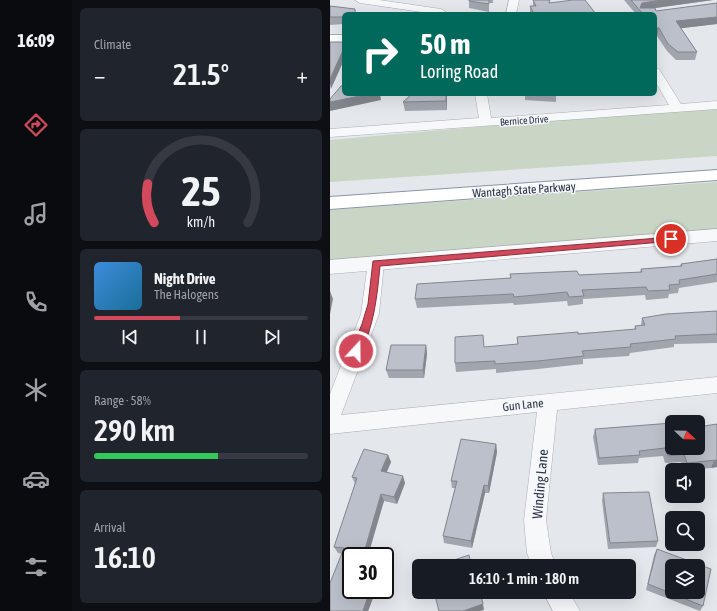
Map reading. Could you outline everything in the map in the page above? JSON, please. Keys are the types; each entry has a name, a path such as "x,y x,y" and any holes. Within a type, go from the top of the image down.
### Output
{"main road":[{"path":"330,39 342,39"},
{"name":"Wantagh State Parkway","path":"330,190 717,163"},
{"name":"Wantagh State Parkway","path":"330,203 717,175"}],"street":[{"path":"360,0 441,12"},
{"path":"511,12 514,0"},
{"path":"657,74 677,108"},
{"path":"481,96 486,122"},
{"name":"Bernice Drive","path":"330,133 717,105"},
{"path":"330,267 717,236"},
{"path":"330,419 368,319 372,304 376,263"},
{"name":"Gun Lane","path":"330,425 717,385"},
{"name":"Winding Lane","path":"541,559 539,553 535,520 548,402"},
{"path":"560,599 568,611"}],"green space":[{"path":"717,109 717,156 330,182 330,140 568,119"},
{"path":"717,182 717,232 330,262 330,210"}],"building":[{"path":"489,0 489,4 469,1"},
{"path":"533,0 550,0 549,3 585,0 594,12 533,12 530,6 536,6"},
{"path":"631,0 662,0 642,3 640,8 655,8 656,11 717,3 717,17 676,21 697,52 678,52 668,44 659,28 657,28 657,12 641,12"},
{"path":"330,6 355,9 355,12 342,12 342,17 330,17"},
{"path":"330,42 342,42 342,52 330,79"},
{"path":"341,86 342,96 360,96 330,102 330,99"},
{"path":"410,96 446,96 446,101 403,102"},
{"path":"717,259 717,274 679,280 680,284 669,285 670,290 648,291 646,287 582,290 584,296 569,297 567,292 514,297 513,294 415,299 417,284 511,278 510,274 577,271 579,275 642,272 641,269 682,266 681,264"},
{"path":"717,311 717,334 675,336 676,339 630,344 631,347 582,351 584,356 495,364 495,361 455,363 455,337 483,335 484,347 518,344 517,337 636,329 635,326 645,325 642,318 666,314"},
{"path":"391,345 426,345 423,370 386,370"},
{"path":"665,424 665,448 639,451 640,455 599,458 595,429"},
{"path":"717,424 717,460 687,463 684,455 705,455 705,426"},
{"path":"461,439 496,444 488,486 484,485 471,541 443,536 457,481 451,481"},
{"path":"364,449 388,455 381,471 403,476 394,497 381,494 366,547 334,547 357,478 352,477"},
{"path":"649,492 658,541 610,543 603,493"},
{"path":"657,549 684,559 665,559 665,591 648,584"},
{"path":"342,553 342,599 367,599 363,611 330,611 330,583"},
{"path":"469,555 470,559 457,559"},
{"path":"705,567 711,569 705,597"},
{"path":"436,599 482,599 483,604 463,611 439,611"},
{"path":"686,599 705,599 703,606"}],"route":[{"path":"356,351 367,324 372,304 376,263 671,239"}]}
